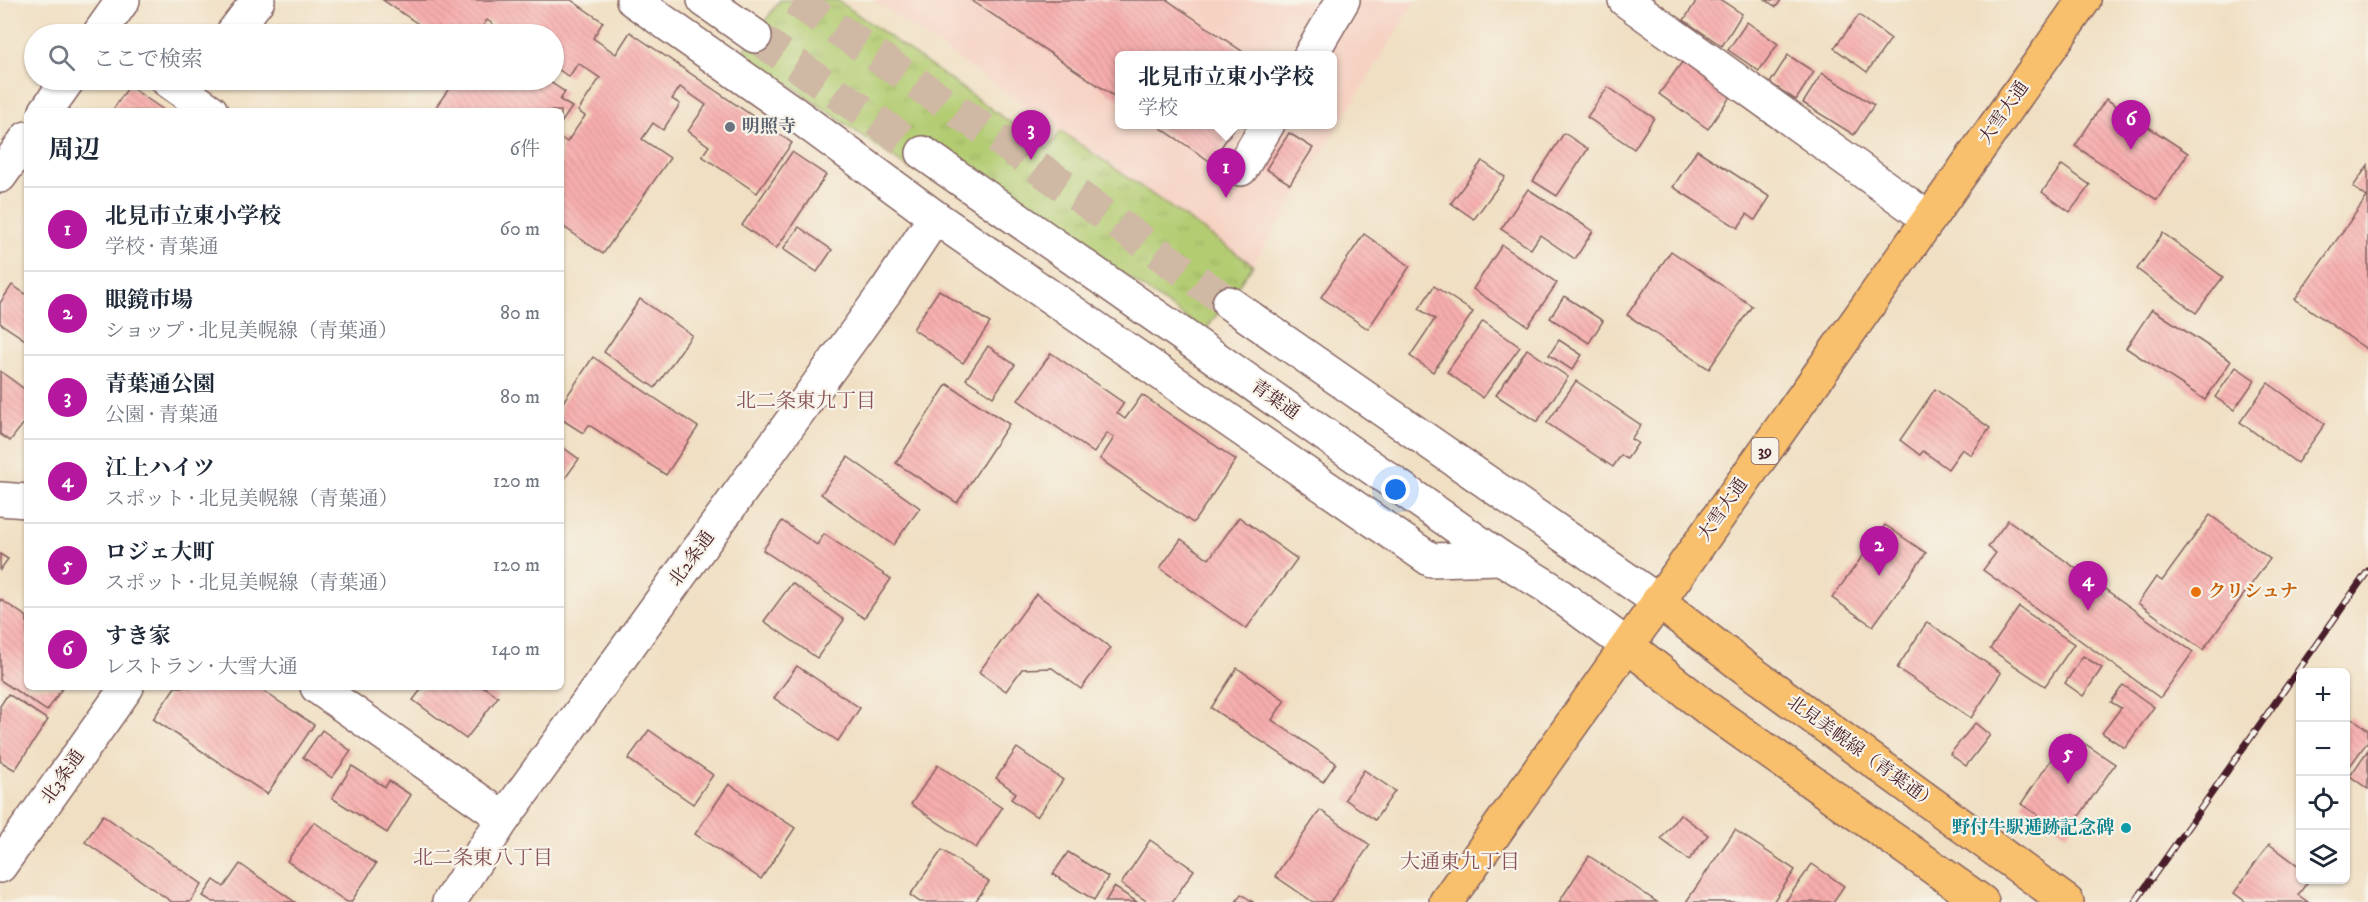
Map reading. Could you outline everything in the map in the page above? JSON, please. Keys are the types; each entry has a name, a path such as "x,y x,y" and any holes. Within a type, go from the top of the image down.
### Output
{"main road":[{"name":"大雪大通","path":"1446,902 2084,0"},
{"name":"北見美幌線（青葉通）","path":"1658,601 1740,664 2067,902"},
{"path":"1628,646 1707,708 1982,902"}],"street":[{"path":"107,24 123,0"},
{"path":"240,24 258,0"},
{"path":"633,0 935,217 1431,560 1501,558"},
{"path":"704,0 755,36"},
{"path":"1313,51 1343,0"},
{"path":"1625,0 1929,219"},
{"path":"48,108 61,90"},
{"path":"1241,170 1265,129"},
{"path":"0,176 24,142"},
{"name":"青葉通","path":"923,153 1501,558 1548,586 1628,646"},
{"name":"北2条通","path":"449,902 504,818 888,288 935,217"},
{"path":"1229,303 1658,601"},
{"path":"0,499 24,501"},
{"name":"北3条通","path":"0,866 124,690"},
{"path":"321,690 504,818"}],"shaded area":[{"path":"873,0 1416,0 1337,128 1337,51 1115,51 1115,129 1337,129 1253,265"}],"green space":[{"path":"780,0 837,0 1048,149 1061,131 1253,265 1205,331 931,140 911,170 743,52"}],"building":[{"name":"明照寺","path":"383,0 571,0 603,22 593,38 616,54 630,32 792,143 757,193 702,156 709,146 688,131 706,105 680,87 672,99 680,104 663,130 653,123 642,139 670,158 603,254 564,227 564,140 567,142 585,116 578,111 600,78 578,63 569,77 564,73 564,24 493,24 487,20 484,24 418,24"},
{"path":"971,0 1167,0 1242,51 1115,51 1115,97"},
{"path":"1697,0 1721,0 1742,14 1722,46 1684,20"},
{"path":"1766,0 1781,0 1776,7"},
{"path":"1859,15 1891,39 1867,72 1834,48"},
{"path":"1747,22 1778,44 1759,71 1728,50"},
{"path":"1788,55 1814,72 1796,100 1770,83"},
{"path":"1685,58 1734,91 1708,129 1659,94"},
{"path":"1822,73 1874,105 1854,135 1803,103"},
{"path":"1608,87 1654,118 1634,149 1587,117"},
{"path":"126,90 135,90 161,108 114,108"},
{"path":"448,90 562,90 565,92 560,100 572,107 564,119 564,108 435,108"},
{"path":"2106,99 2188,153 2157,200 2075,146"},
{"path":"1162,129 1234,129 1211,162"},
{"path":"1289,133 1313,148 1290,184 1266,169"},
{"path":"1564,133 1588,149 1557,196 1533,181"},
{"path":"1697,150 1770,197 1755,220 1747,214 1738,228 1673,187"},
{"path":"792,152 826,175 776,249 742,225"},
{"path":"1482,161 1505,177 1474,219 1451,203"},
{"path":"2062,165 2090,185 2070,212 2042,192"},
{"path":"2368,165 2368,350 2295,299 2367,197 2353,187"},
{"path":"1528,189 1593,231 1575,259 1540,235 1531,249 1501,229"},
{"path":"799,227 832,250 817,272 783,249"},
{"path":"2163,233 2223,277 2196,313 2137,269"},
{"path":"1364,234 1410,266 1368,329 1321,297"},
{"path":"1502,245 1557,283 1528,326 1473,289"},
{"path":"1671,251 1752,306 1709,369 1627,315"},
{"path":"12,285 24,293 24,339 0,323 0,303"},
{"path":"1434,286 1473,312 1433,372 1410,356 1435,319 1419,309"},
{"path":"939,290 990,323 963,363 913,329"},
{"path":"1564,296 1603,321 1589,343 1550,318"},
{"path":"640,299 692,335 655,388 604,352"},
{"path":"2152,309 2231,361 2205,400 2126,348"},
{"path":"1483,321 1520,347 1483,398 1447,372"},
{"path":"1559,340 1582,355 1572,370 1549,355"},
{"path":"988,346 1015,365 993,397 966,379"},
{"path":"1527,349 1568,377 1537,422 1496,395"},
{"path":"1051,353 1124,403 1117,413 1125,419 1142,395 1236,460 1193,523 1100,459 1114,438 1107,433 1094,453 1018,400"},
{"path":"593,357 698,427 666,475 589,425 583,433 564,421 564,400"},
{"path":"2236,367 2255,380 2234,410 2215,397"},
{"path":"0,371 24,389 24,423 10,441 0,434"},
{"path":"1576,381 1641,425 1631,439 1638,443 1627,459 1621,455 1613,467 1547,423"},
{"path":"2268,383 2325,424 2297,463 2240,422"},
{"path":"947,384 1009,424 957,503 896,463"},
{"path":"1935,389 1990,428 1971,455 1962,449 1948,469 1923,451 1920,455 1900,440"},
{"path":"564,448 579,459 564,480"},
{"path":"848,457 920,508 893,545 821,494"},
{"name":"クリシュナ","path":"2210,515 2270,559 2203,650 2138,603 2156,577 2162,581"},
{"path":"1239,517 1297,559 1246,629 1160,568 1181,539 1209,559"},
{"path":"2008,520 2193,652 2160,698 1983,570 1996,553 1988,547"},
{"path":"782,521 817,545 824,534 891,579 864,618 763,550"},
{"path":"1885,525 1926,553 1873,626 1832,598"},
{"path":"0,554 8,559 0,570"},
{"path":"792,583 844,620 817,658 764,621"},
{"path":"1036,594 1111,648 1081,689 1052,668 1022,669 1006,691 979,672"},
{"path":"0,599 24,615 24,690 61,690 47,711 0,680"},
{"path":"2019,607 2074,644 2045,686 1990,649"},
{"path":"1927,622 2001,673 1971,718 1897,668"},
{"path":"2083,656 2102,668 2083,696 2065,683"},
{"path":"797,666 860,708 838,741 774,698"},
{"path":"1237,668 1285,700 1272,720 1336,763 1323,782 1211,708"},
{"path":"2123,685 2154,707 2125,748 2102,733 2121,708 2111,702"},
{"path":"173,690 262,690 314,725 267,794 153,719"},
{"path":"421,690 488,690 498,697 466,739 413,700"},
{"path":"8,694 48,720 15,770 0,761 0,706"},
{"path":"2350,716 2368,730 2368,741 2350,766"},
{"path":"1975,723 1990,735 1966,766 1950,754"},
{"path":"322,730 351,751 332,778 303,757"},
{"path":"649,730 713,775 693,804 628,759"},
{"path":"2069,733 2115,764 2067,834 2021,804"},
{"path":"1017,748 1063,780 1037,817 1011,799 1016,793 996,778"},
{"path":"2368,750 2368,789 2350,776"},
{"path":"938,765 1002,808 976,848 911,804"},
{"path":"352,766 385,787 389,781 411,795 387,833 332,798"},
{"path":"1364,770 1395,791 1375,820 1345,799"},
{"path":"729,784 795,828 761,879 695,834"},
{"path":"1320,810 1370,845 1330,902 1313,902 1275,876"},
{"path":"1680,814 1708,835 1689,860 1661,839"},
{"path":"103,815 202,884 190,902 172,902 85,842"},
{"path":"314,822 376,864 351,902 347,902 287,861"},
{"path":"1735,830 1795,870 1773,902 1686,902"},
{"path":"1150,840 1194,870 1172,902 1148,902 1121,884"},
{"path":"2269,844 2296,864 2296,884 2306,884 2298,895 2308,902 2246,902 2234,893"},
{"path":"942,850 989,882 975,902 920,902 910,895"},
{"path":"1068,852 1108,877 1094,900 1053,874"},
{"path":"1589,856 1657,902 1559,902"},
{"path":"240,864 295,902 213,902 203,896 214,880 224,887"},
{"path":"1812,864 1844,886 1833,902 1785,902"},
{"path":"1114,887 1137,902 1105,902"},
{"path":"1241,894 1253,902 1236,902"}],"tunnel":[{"path":"795,0 1001,141 1229,303"},
{"path":"755,36 923,153"}],"railway":[{"path":"2135,902 2368,571"}],"place":[{"name":"明照寺","path":"730,127"},
{"name":"すき家","path":"2131,150"},
{"name":"青葉通公園","path":"1031,160"},
{"name":"北見市立東小学校","path":"1226,198"},
{"name":"眼鏡市場","path":"1879,576"},
{"name":"クリシュナ","path":"2196,592"},
{"name":"江上ハイツ","path":"2088,611"},
{"name":"ロジェ大町","path":"2068,784"},
{"name":"野付牛駅逓跡記念碑","path":"2126,828"}],"district":[{"name":"北二条東九丁目","path":"806,401"},
{"name":"北二条東八丁目","path":"483,858"},
{"name":"大通東九丁目","path":"1460,862"}]}
